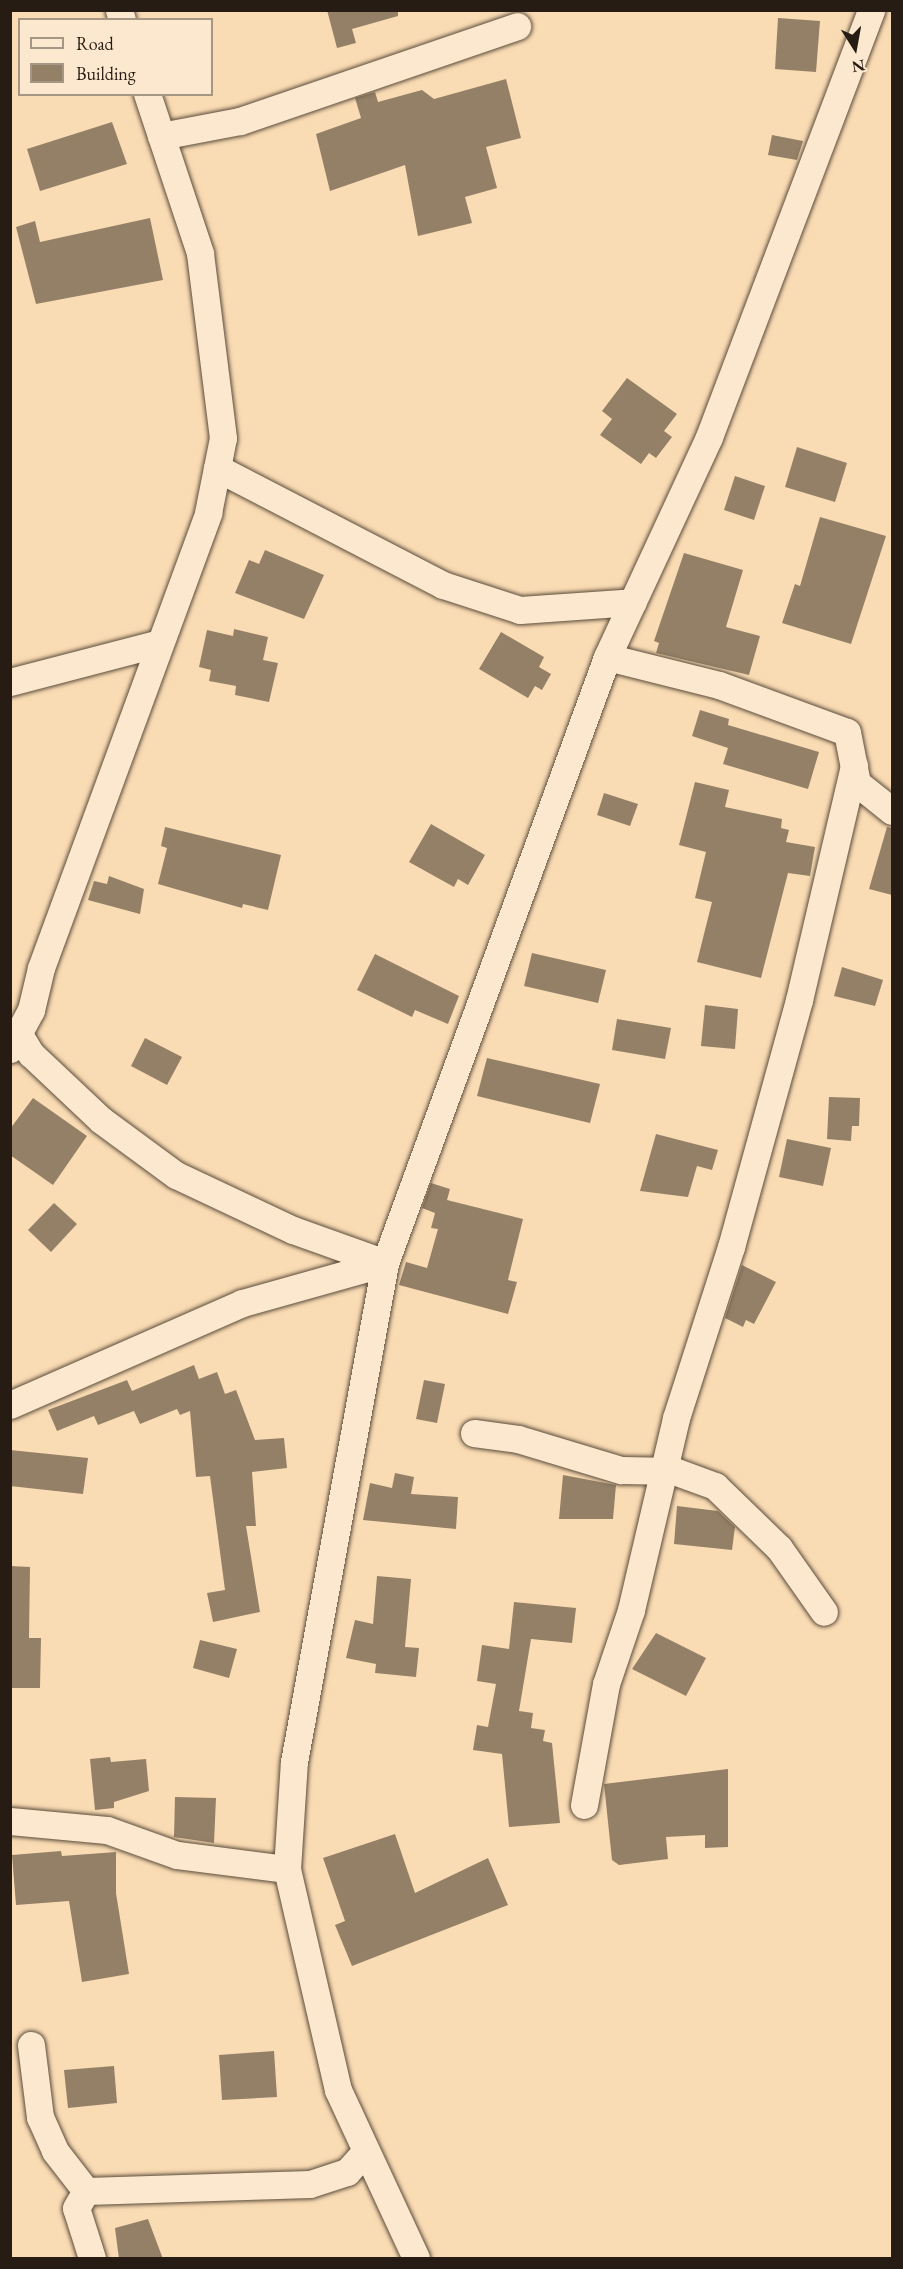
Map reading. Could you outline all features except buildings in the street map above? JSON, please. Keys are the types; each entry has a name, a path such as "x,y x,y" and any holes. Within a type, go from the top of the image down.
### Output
{"street":[{"path":"416,2259 338,2090 288,1869 294,1762 385,1263 608,657 709,436 872,10"},
{"path":"161,136 240,121 517,26"},
{"path":"148,96 200,253 212,320 223,438 208,513 156,644 15,1042 31,1054 101,1120 176,1175 293,1230 385,1263"},
{"path":"217,468 444,585 520,610 633,602"},
{"path":"10,682 156,644"},
{"path":"608,657 720,685 826,722 847,732 857,783 892,811"},
{"path":"584,1805 606,1684 631,1610 662,1471 800,999 854,765"},
{"path":"10,1405 242,1303 385,1263"},
{"path":"474,1433 518,1439 621,1470 662,1471 715,1486 749,1515 824,1612"},
{"path":"10,1821 107,1830 177,1855 288,1869"},
{"path":"31,2045 39,2117 55,2151 86,2191"},
{"path":"86,2191 310,2184 347,2172 366,2151"},
{"path":"86,2191 76,2208 92,2259"}]}
